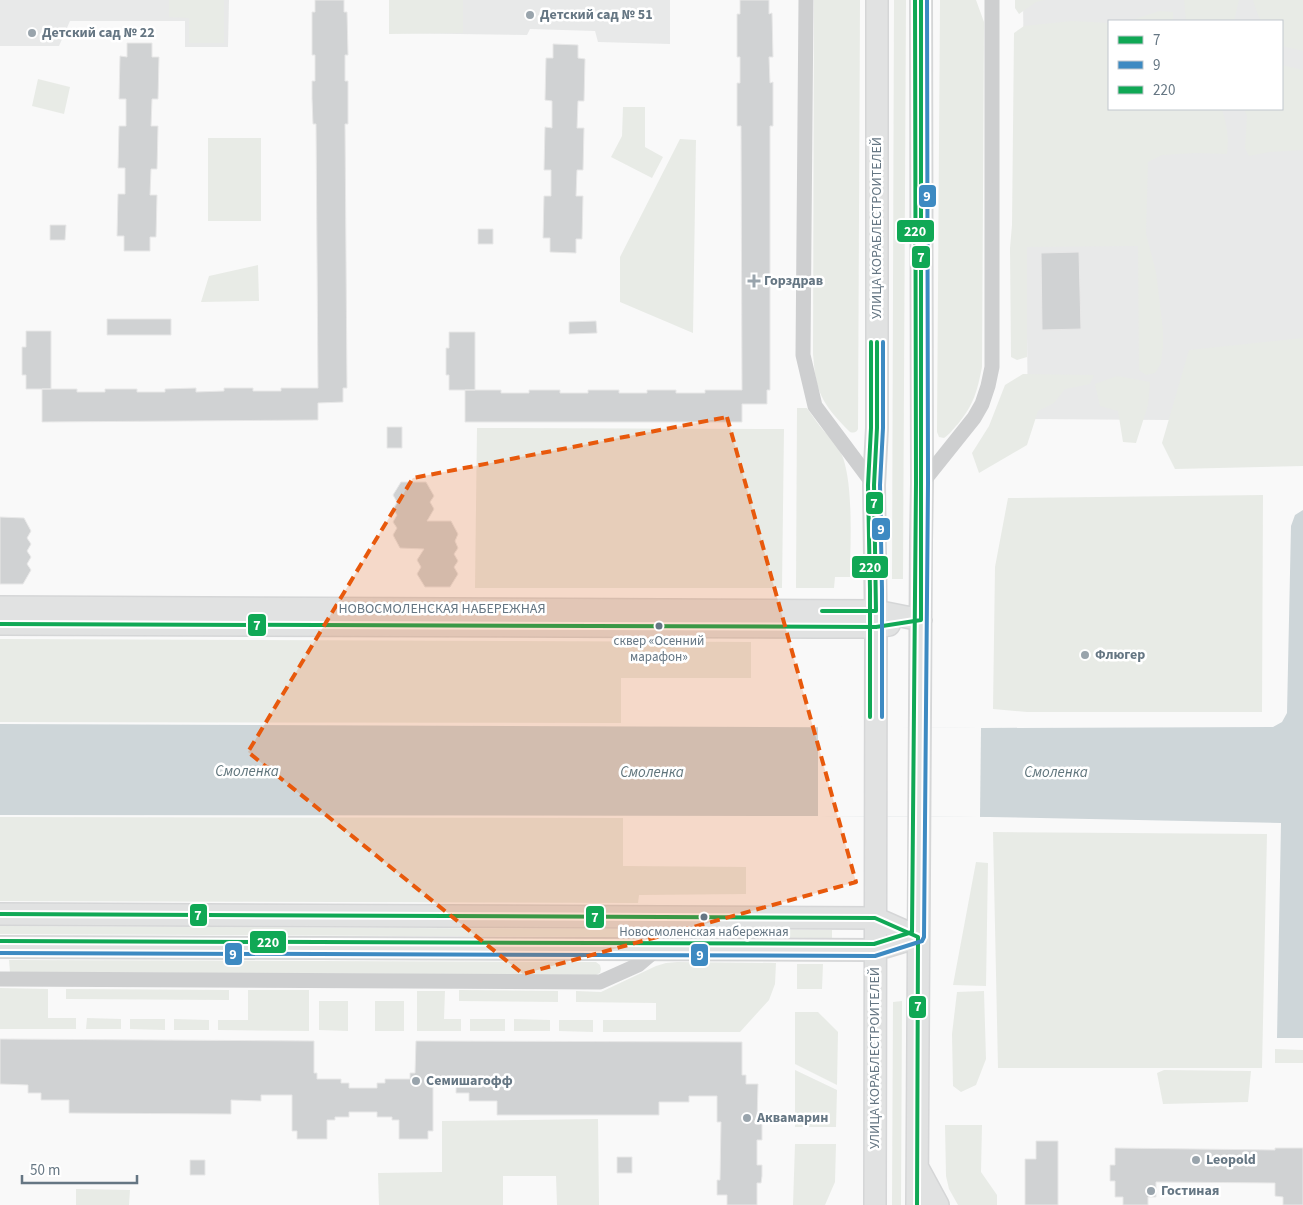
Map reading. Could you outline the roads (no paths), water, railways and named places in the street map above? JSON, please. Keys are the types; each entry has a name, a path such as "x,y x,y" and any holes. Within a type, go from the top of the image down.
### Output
{"street":[{"path":"806,0 803,355 815,406 874,485"},
{"name":"УЛИЦА КОРАБЛЕСТРОИТЕЛЕЙ","path":"872,1201 876,820 874,485 877,428 877,0"},
{"path":"918,1205 922,483 921,0"},
{"path":"922,483 974,418 982,404 992,367 991,2"},
{"name":"НОВОСМОЛЕНСКАЯ НАБЕРЕЖНАЯ","path":"0,607 921,620"},
{"name":"НОВОСМОЛЕНСКАЯ НАБЕРЕЖНАЯ","path":"0,624 876,619"},
{"path":"0,914 875,918 918,937"},
{"path":"0,947 875,950 918,937"},
{"path":"0,979 600,982 638,965 656,949"},
{"path":"918,1169 938,1205"}],"water":[{"name":"Смоленка","path":"1303,510 1303,1038 1277,1038 1281,823 989,817 0,815 0,724 981,728 1273,727 1282,722 1287,713 1291,526 1295,515"}],"place":[{"name":"Детский сад № 51","path":"530,15"},
{"name":"Детский сад № 22","path":"32,33"},
{"name":"Горздрав","path":"754,281"},
{"name":"сквер «Осенний марафон»","path":"659,626"},
{"name":"Флюгер","path":"1085,655"},
{"name":"Новосмоленская набережная","path":"704,917"},
{"name":"Семишагофф","path":"416,1081"},
{"name":"Аквамарин","path":"747,1118"},
{"name":"Leopold","path":"1196,1160"},
{"name":"Гостиная","path":"1151,1191"}]}
